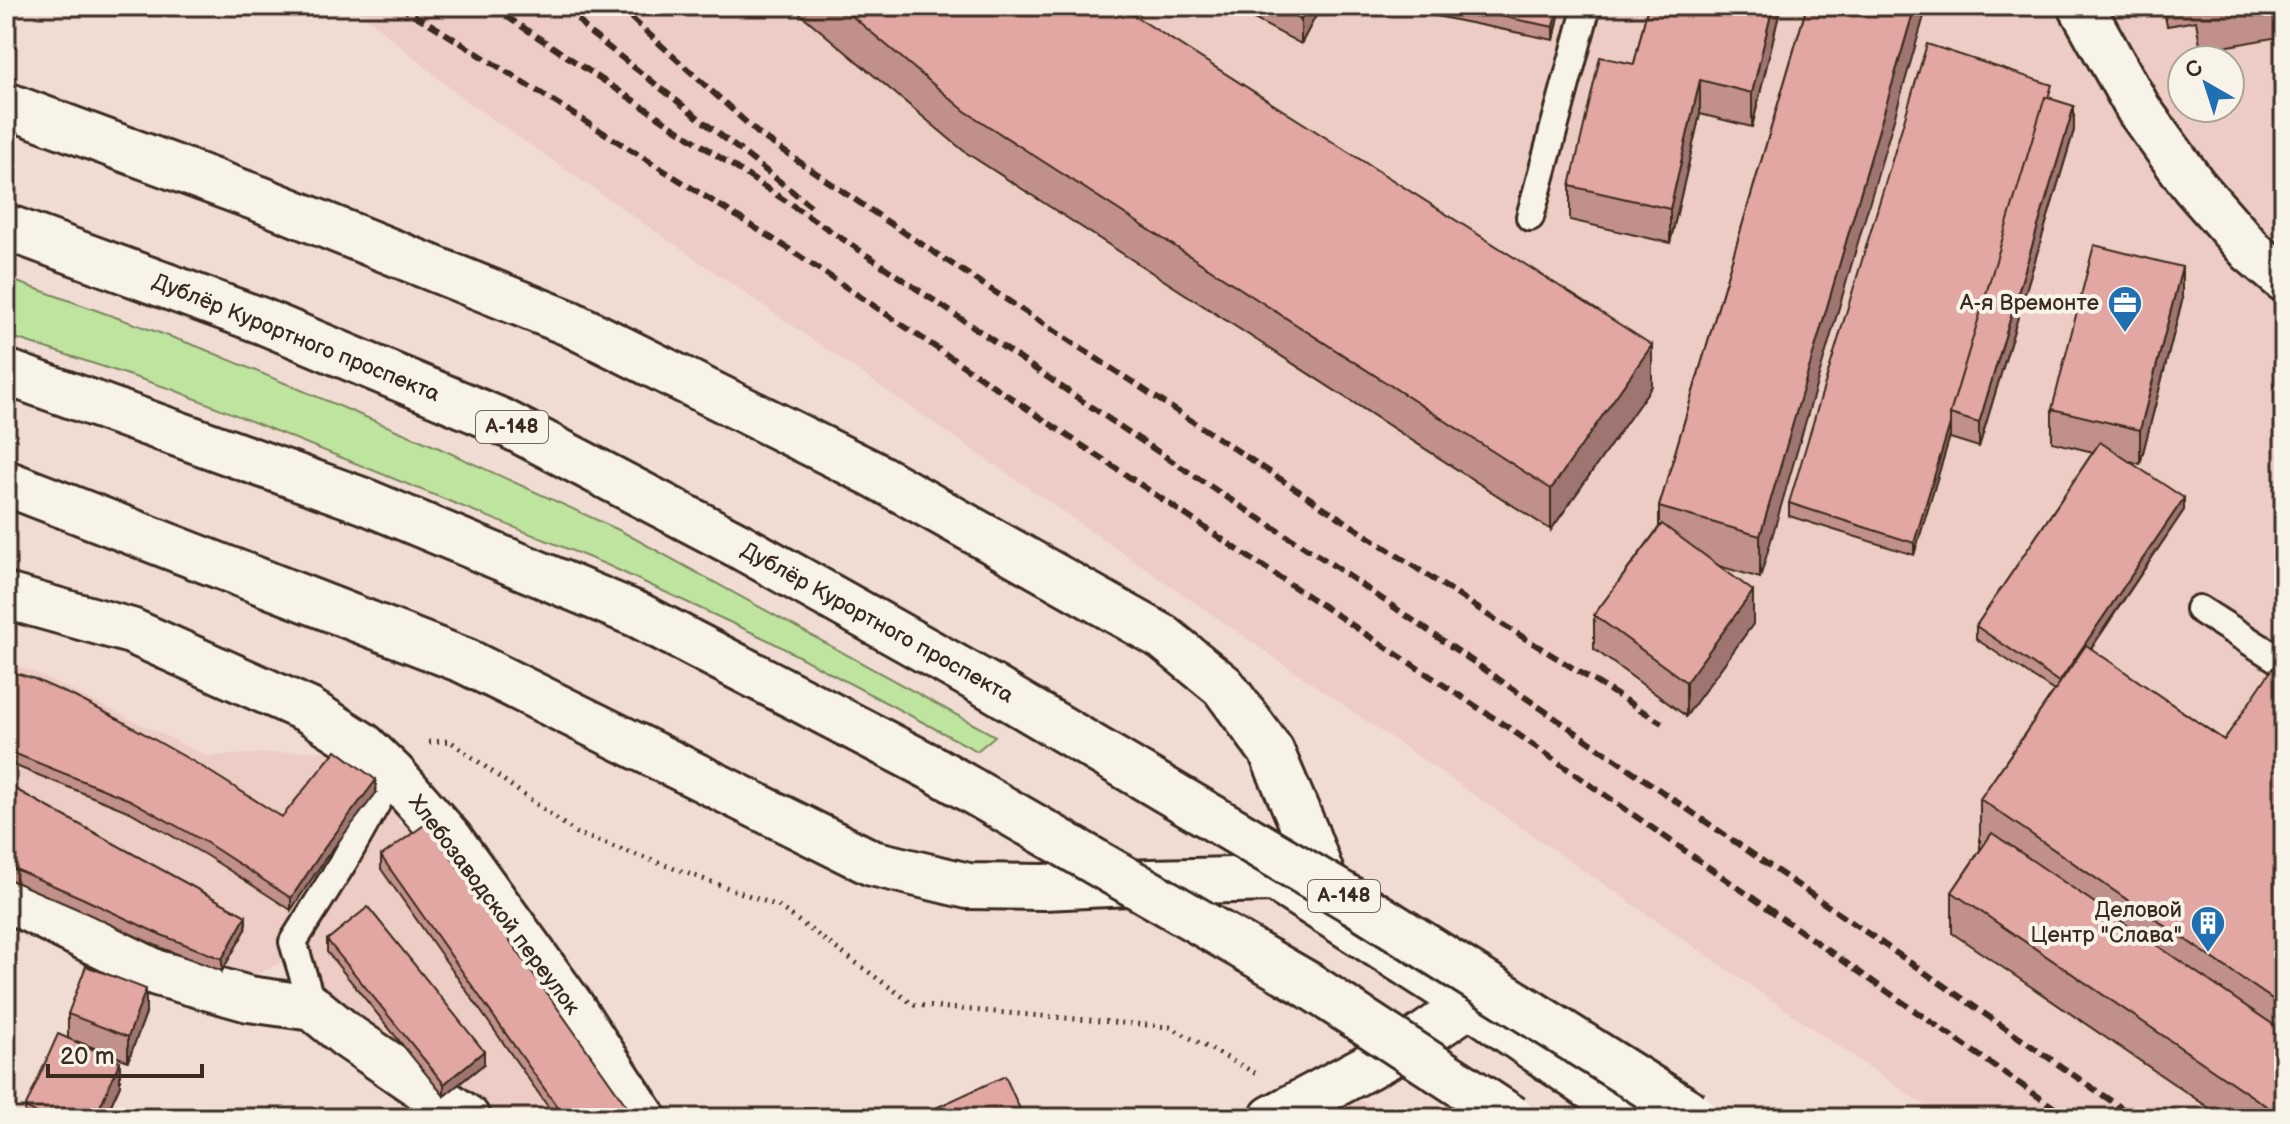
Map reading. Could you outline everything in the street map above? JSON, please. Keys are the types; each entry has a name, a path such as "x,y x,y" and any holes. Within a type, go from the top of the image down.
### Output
{"main road":[{"path":"2081,6 2139,110 2194,186 2251,251 2284,279"},
{"name":"А-148","path":"6,105 260,199 569,323 873,474 1163,637 1223,686 1271,751 1337,917"},
{"name":"Дублёр Курортного проспекта","path":"6,227 262,321 501,421 738,545 991,687 1355,902 1699,1118"},
{"path":"6,372 364,501 638,615 936,770 1307,984 1512,1118"},
{"path":"6,483 465,661 872,863 968,886 1043,887 1275,879 1470,1004 1635,1118"},
{"name":"Хлебозаводской переулок","path":"6,596 131,631 308,710 378,759 450,839 571,1006 644,1118"},
{"path":"6,898 157,973 249,999 313,1008 346,1035 467,1118"},
{"path":"1289,1109 1416,1041 1470,1004"}],"lane":[{"path":"1530,217 1587,6"},
{"path":"2199,609 2284,663"},
{"path":"313,1008 293,942 344,861 378,759"}],"path":[{"path":"378,759 450,741 576,833 778,906 914,1005 1170,1027 1289,1109"}],"shaded area":[{"path":"353,6 2284,6 2284,1118 1943,1118 462,98"},
{"path":"6,661 207,756 343,750 400,799 398,825 444,824 651,1118 467,1118 409,1080 284,961 234,986 6,884"},
{"path":"1356,1097 1388,1118 1317,1118"}],"green space":[{"path":"6,278 199,347 439,448 621,531 995,736 977,751 768,640 605,564 174,390 6,335"}],"building":[{"path":"840,6 1119,6 1652,345 1551,489 965,111"},
{"path":"1275,6 1308,6 1301,20"},
{"path":"1450,6 1558,6 1554,27"},
{"path":"1648,6 1773,6 1752,93 1700,80 1670,209 1570,186 1600,57 1634,64"},
{"path":"1807,6 1915,6 1760,536 1659,507"},
{"path":"2201,6 2223,6 2201,10"},
{"path":"1927,44 2052,85 2048,98 2045,97 1914,543 1789,503"},
{"path":"2045,97 2074,106 1979,423 1950,414"},
{"path":"2094,245 2182,267 2140,430 2052,409"},
{"path":"2100,442 2184,498 2059,682 1976,626"},
{"path":"1662,524 1753,591 1686,682 1594,615"},
{"name":"Деловой Центр \"Слава\"","path":"2086,645 2224,740 2276,663 2284,668 2284,1007 1980,799"},
{"path":"6,670 32,678 118,719 282,817 336,750 376,780 291,898 207,843 130,800 6,750"},
{"path":"6,784 246,916 222,959 6,865"},
{"path":"427,823 635,1118 565,1118 381,856"},
{"path":"1992,833 2284,1032 2284,1118 1952,892"},
{"path":"368,907 484,1051 444,1084 327,940"},
{"path":"86,966 146,989 128,1037 68,1014"},
{"path":"58,1034 120,1061 95,1118 48,1118 25,1108"},
{"path":"1005,1076 1024,1118 932,1118 929,1111"}],"railway":[{"path":"398,6 789,249 1503,724 2069,1118"},
{"path":"491,6 1327,561 2136,1118"},
{"path":"566,6 589,32 811,206"},
{"path":"618,6 760,135 1505,626 1662,723"}],"place":[{"name":"А-я Времонте","path":"2125,334"},
{"name":"Деловой Центр \"Слава\"","path":"2208,954"}]}
